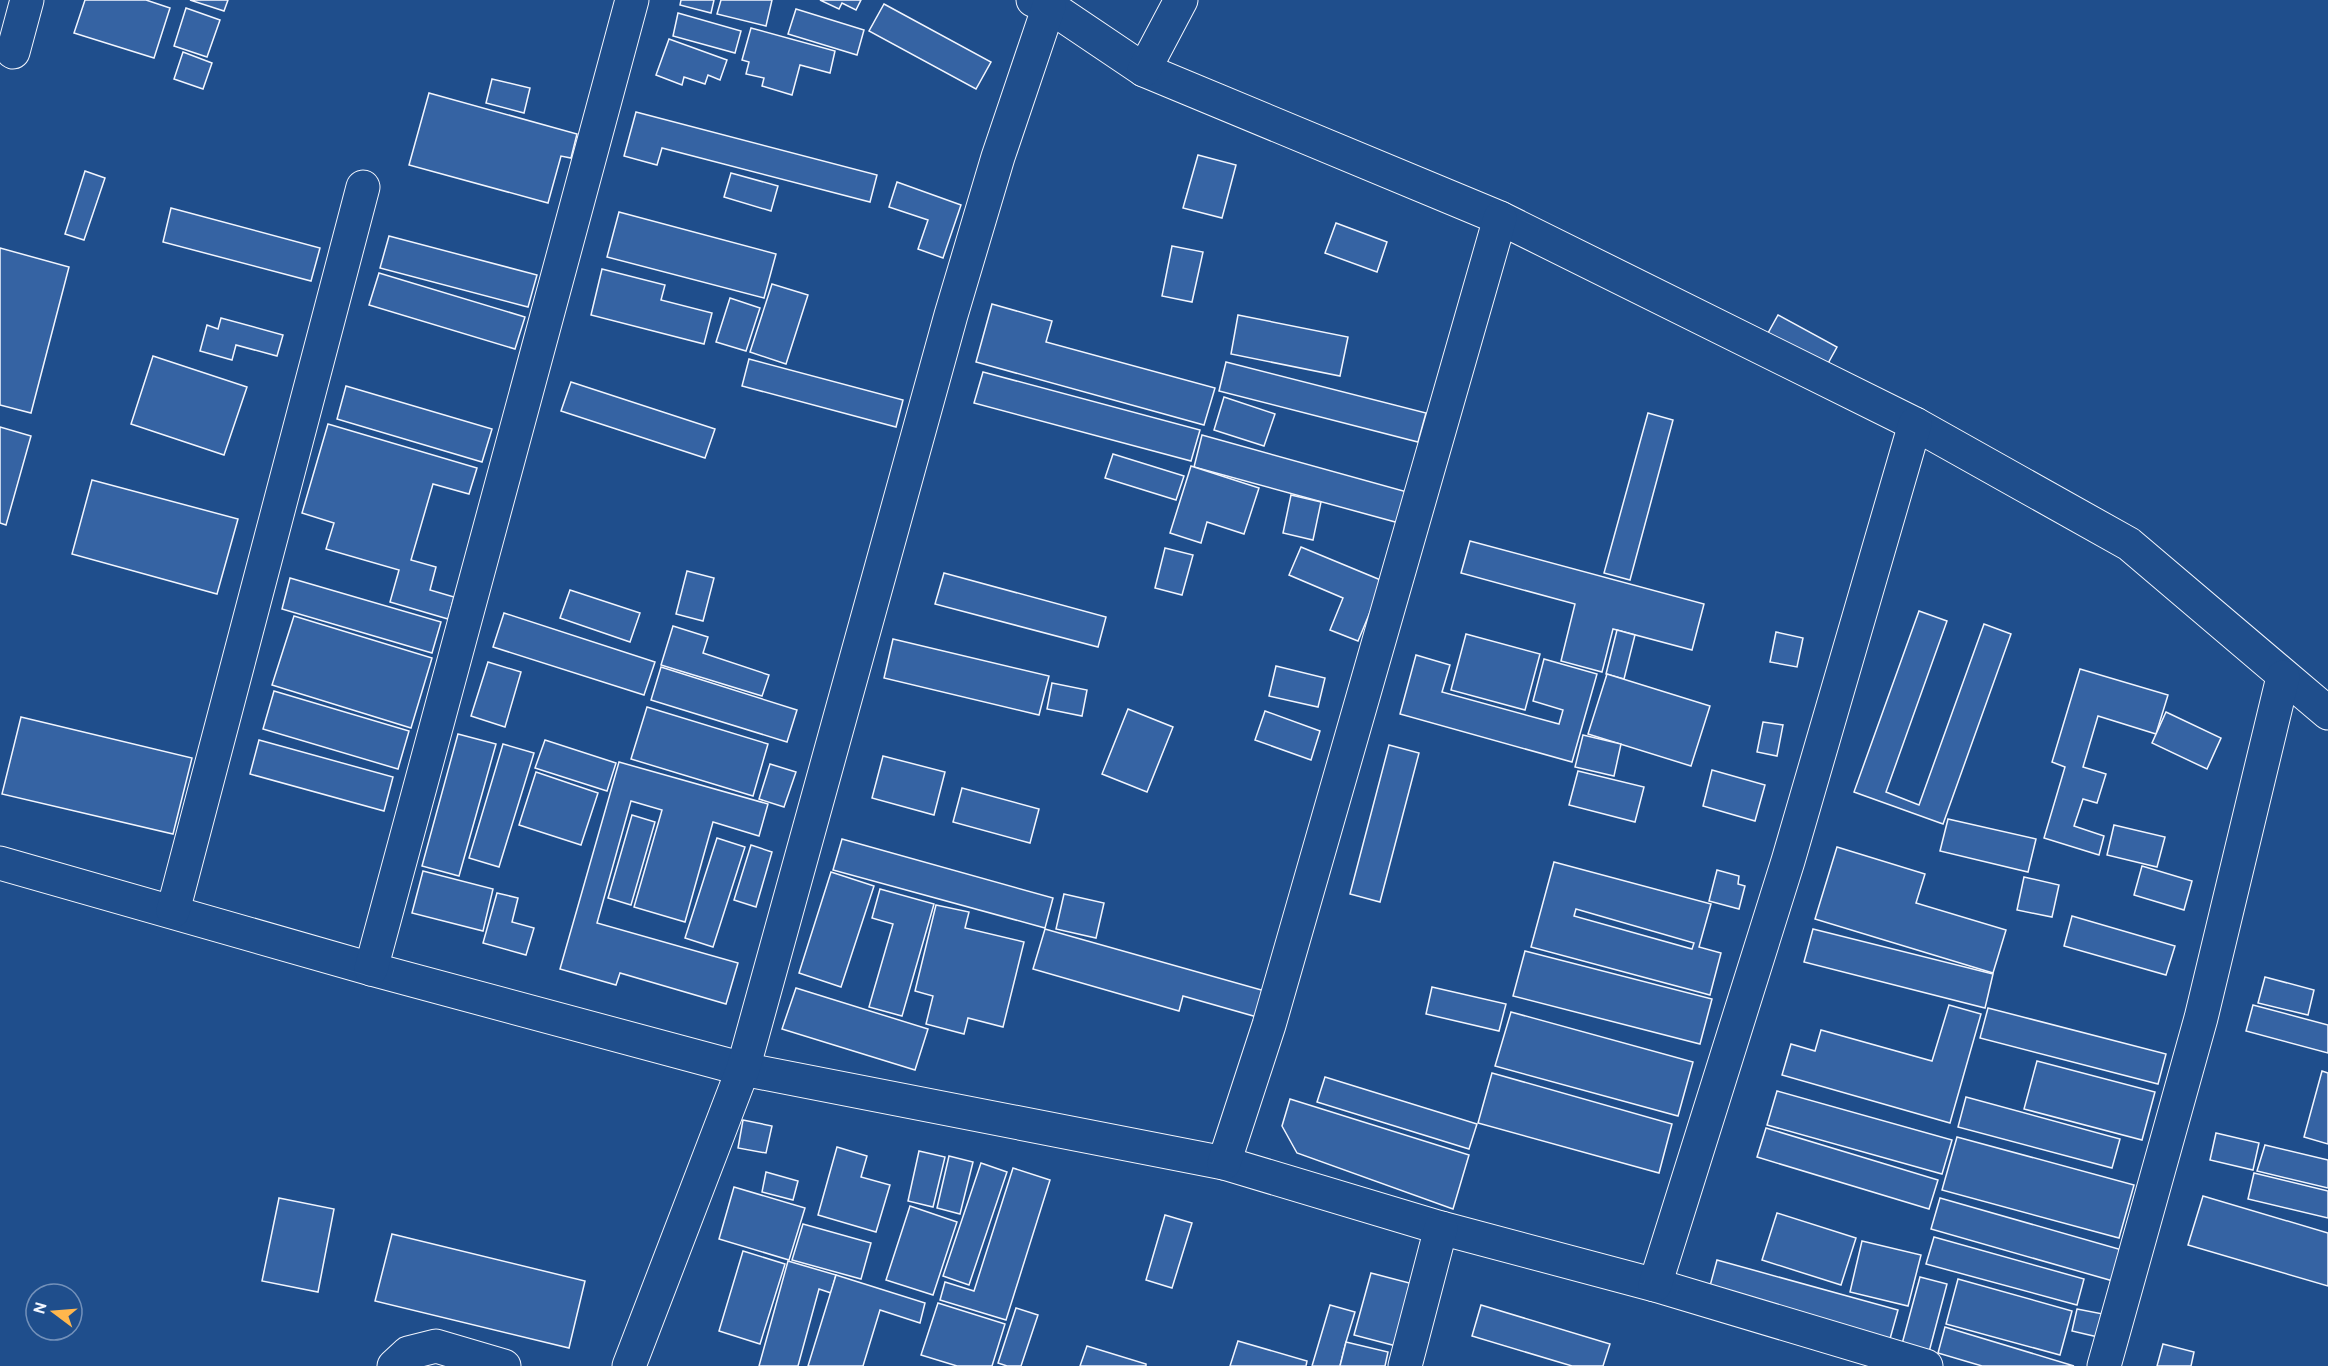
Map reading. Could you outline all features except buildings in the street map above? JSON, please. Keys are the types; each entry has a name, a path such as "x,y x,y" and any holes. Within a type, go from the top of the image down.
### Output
{"street":[{"path":"13,52 27,0"},
{"path":"371,969 632,0"},
{"path":"1144,70 1181,0"},
{"path":"629,1366 743,1069 951,315 1041,3 1144,70 1500,218 1915,424 2129,544 2190,593 2283,677 2328,713"},
{"path":"173,911 363,187"},
{"path":"1224,1163 1269,1025 1500,218"},
{"path":"1655,1285 1788,861 1915,424"},
{"path":"2104,1366 2200,1018 2283,677"},
{"path":"0,863 371,969 743,1069 1224,1163 1441,1228 1655,1285 1926,1366"},
{"path":"1405,1366 1441,1228"},
{"path":"394,1366 408,1353 436,1346 504,1366"}]}
